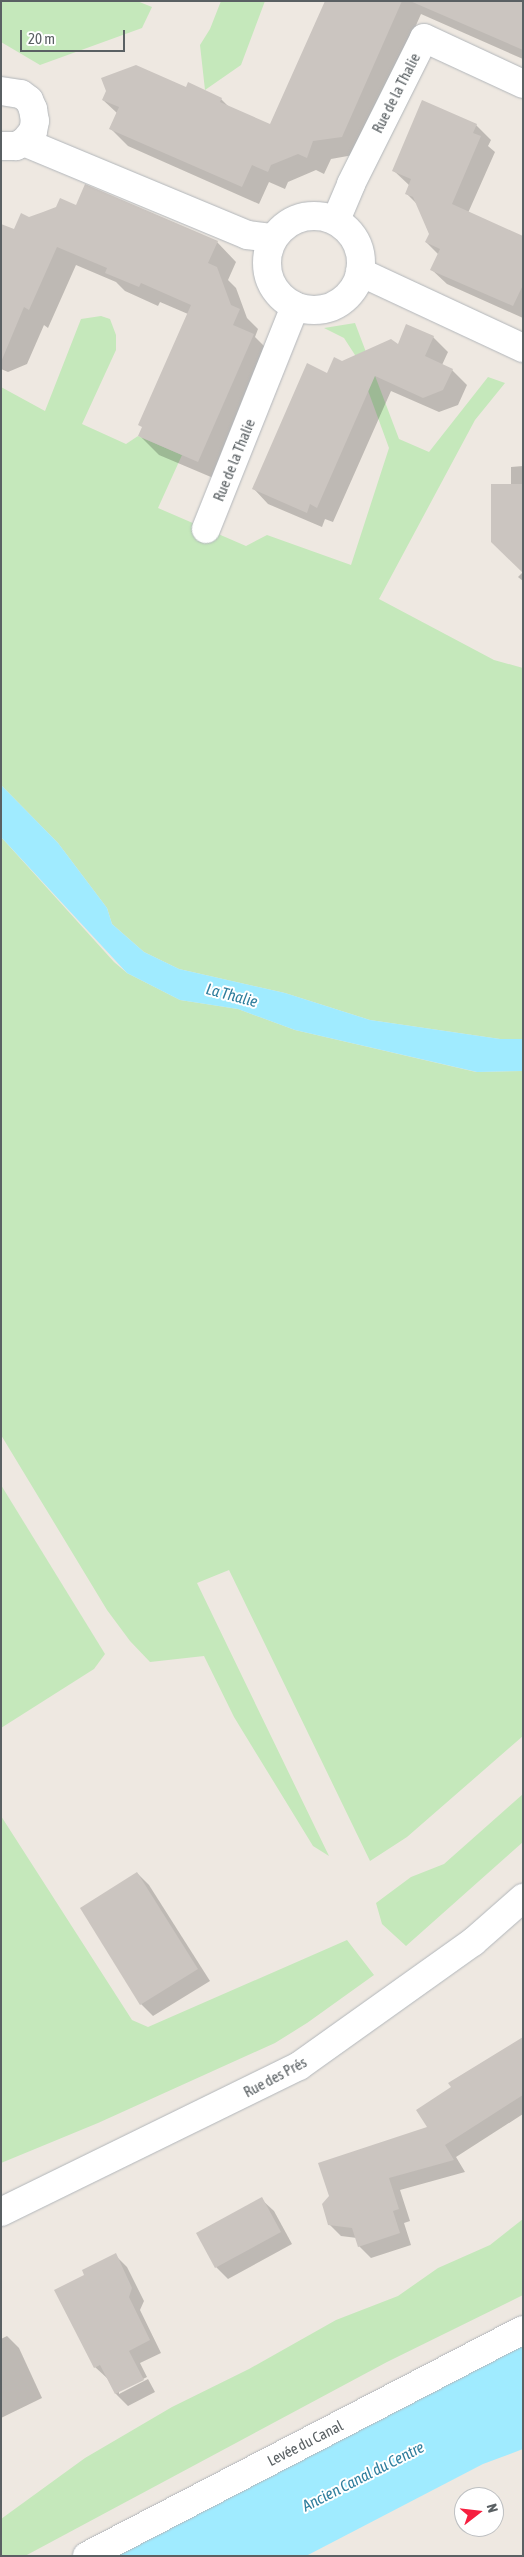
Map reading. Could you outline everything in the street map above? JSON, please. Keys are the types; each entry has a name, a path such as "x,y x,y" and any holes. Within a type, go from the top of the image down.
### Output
{"street":[{"name":"Rue de la Thalie","path":"336,220 351,184 424,38 523,84"},
{"path":"1,91 21,94 29,100 34,109 35,121 33,131 13,144"},
{"path":"13,144 248,235 273,238"},
{"path":"321,215 336,220 349,230 358,245 361,256 360,272 346,298 332,307 311,310 295,306 282,298 272,286 266,270 267,253 273,238 289,222 304,216 321,215"},
{"path":"360,272 523,348"},
{"name":"Rue de la Thalie","path":"206,529 295,306"},
{"name":"Rue des Prés","path":"1,2212 299,2066 473,1942 523,1898"},
{"name":"Levée du Canal","path":"87,2556 523,2330"}],"green space":[{"path":"1,1 137,1 152,7 142,28 40,65 1,42"},
{"path":"221,1 265,1 241,65 205,90 200,45 210,29"},
{"path":"101,316 110,319 116,335 116,350 82,424 126,444 138,436 182,455 158,508 246,546 267,535 351,565 389,448 355,355 344,338 324,328 355,323 399,439 429,452 488,377 505,383 475,420 379,599 494,660 523,668 523,1039 500,1039 370,1020 285,993 179,969 144,952 112,924 107,908 58,843 1,785 1,387 45,411 81,319"},
{"path":"1,837 114,962 127,973 180,1000 238,1009 295,1030 476,1072 523,1071 523,1736 407,1837 370,1861 229,1570 197,1583 329,1856 313,1846 234,1717 204,1656 150,1662 130,1641 107,1610 1,1435"},
{"path":"1,1485 105,1654 94,1669 1,1728"},
{"path":"523,1794 523,1842 406,1946 382,1924 376,1903 411,1877 444,1864"},
{"path":"1,1816 132,2020 148,2027 347,1940 374,1975 307,2023 275,2043 98,2123 1,2163"},
{"path":"523,2219 523,2295 387,2362 25,2556 1,2556 1,2519 85,2458 172,2407 249,2369 336,2320 398,2296 438,2268 490,2245"}],"water":[{"name":"La Thalie","path":"1,785 58,843 107,908 112,924 144,952 179,969 285,993 370,1020 500,1039 523,1039 523,1071 477,1072 295,1030 238,1009 180,1000 127,973 1,837"},
{"name":"Ancien Canal du Centre","path":"523,2344 523,2449 483,2464 306,2556 114,2556"}],"building":[{"path":"325,1 402,1 342,137 313,141 307,158 298,154 271,165 268,172 252,165 242,187 109,129 119,107 102,100 106,91 101,78 136,65 186,87 188,82 222,98 220,102 270,124"},
{"path":"410,1 523,1 523,50"},
{"path":"422,100 477,124 473,133 481,136 452,204 523,236 523,285 513,306 430,270 440,249 425,242 429,234 413,197 405,194 411,179 392,171"},
{"path":"85,184 218,241 208,263 217,267 231,305 240,309 233,325 254,334 198,462 138,436 142,427 138,425 191,305 141,283 139,287 105,273 107,268 57,247 29,310 24,307 1,362 1,224 14,229 21,213 29,217 56,207 60,198 76,205"},
{"path":"406,324 434,336 425,356 453,369 443,390 423,398 375,376 317,508 310,504 307,513 252,489 307,363 327,373 334,357 342,361 391,339 398,344"},
{"path":"491,484 523,484 523,573 491,542"},
{"path":"137,1872 198,1969 140,2005 80,1908"},
{"path":"523,2037 523,2095 445,2145 454,2160 389,2178 399,2209 393,2211 400,2233 358,2247 352,2228 328,2225 322,2204 329,2196 318,2163 427,2127 416,2110 451,2087 448,2083"},
{"path":"262,2197 281,2232 215,2268 196,2233"},
{"path":"116,2253 132,2288 129,2297 150,2340 129,2351 144,2380 115,2394 100,2365 94,2368 54,2290 84,2275 82,2270"}]}
